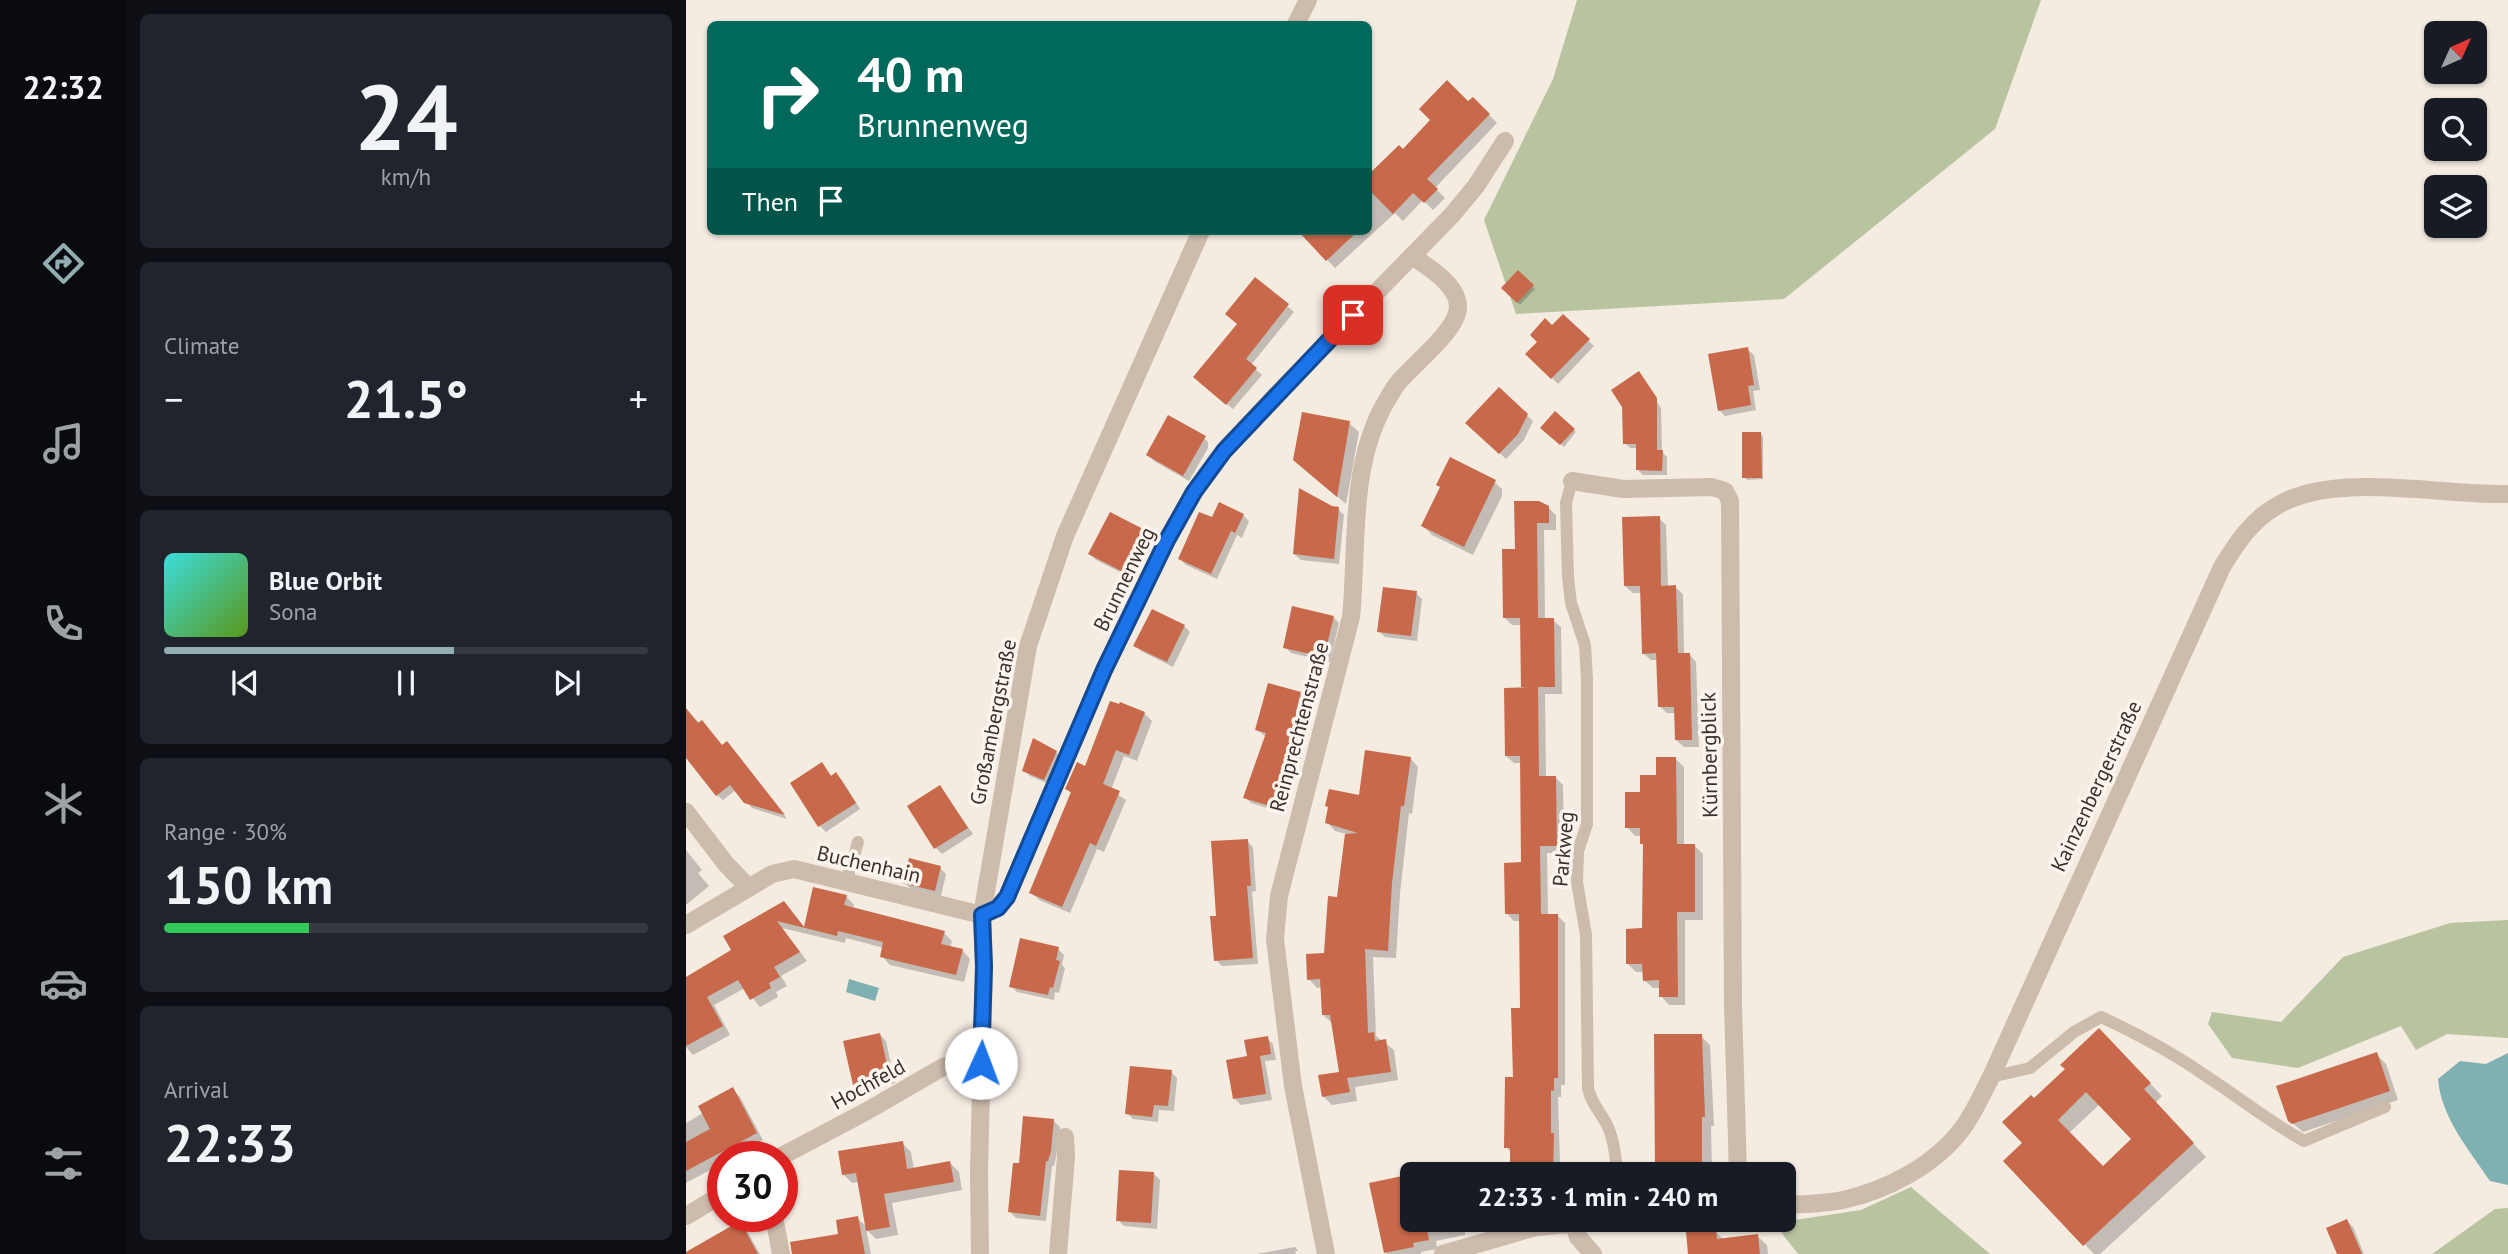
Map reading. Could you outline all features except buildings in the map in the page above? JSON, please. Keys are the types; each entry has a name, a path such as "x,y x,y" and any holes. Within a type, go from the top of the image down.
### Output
{"street":[{"path":"1298,21 1308,0"},
{"name":"Brunnenweg","path":"982,915 998,908 1007,897 1104,670 1167,540 1194,492 1224,451 1260,412 1336,331 1452,215 1476,186 1506,141"},
{"name":"Großambergstraße","path":"980,1254 979,1171 984,967 982,915 1028,646 1065,536 1199,235"},
{"name":"Reinprechtenstraße","path":"1326,1254 1293,1086 1275,939 1282,884 1351,617 1356,572 1358,487 1363,462 1382,408 1397,385 1456,319 1458,304 1451,288 1412,256"},
{"name":"Kürnbergblick","path":"1572,481 1623,489 1712,487 1725,491 1730,501 1733,1005 1738,1162"},
{"name":"Kainzenbergerstraße","path":"1796,1204 1841,1200 1877,1190 1910,1175 1961,1131 1991,1077 2222,567 2237,542 2257,521 2274,507 2295,496 2339,487 2508,494"},
{"path":"686,812 749,888"},
{"name":"Buchenhain","path":"686,925 772,874 794,869 982,915"},
{"name":"Hochfeld","path":"798,1147 943,1067 959,1063 981,1063"},
{"path":"1058,1254 1066,1157 1065,1137"},
{"path":"686,1216 707,1204"},
{"path":"777,1232 781,1254"},
{"path":"1443,1254 1519,1232"},
{"path":"1576,1232 1593,1254"}],"lane":[{"name":"Parkweg","path":"1572,481 1566,503 1568,576 1571,603 1585,645 1587,679 1587,824 1578,851 1577,882 1586,935 1588,1088 1590,1101 1605,1121 1612,1137 1615,1162"},
{"path":"846,882 858,842"},
{"path":"1991,1077 2030,1068 2074,1031 2101,1017 2140,1035 2207,1076 2271,1123 2304,1141 2385,1107"}],"green space":[{"path":"1577,0 2041,0 1995,129 1784,299 1516,314 1484,220 1553,79"},
{"path":"2508,920 2508,1038 2447,1034 2416,1050 2401,1026 2298,1068 2232,1058 2208,1024 2212,1012 2281,1022 2343,957 2450,923"},
{"path":"1911,1187 1990,1254 1798,1254 1781,1232 1796,1232 1796,1220 1861,1210"},
{"path":"2508,1208 2508,1254 2432,1254 2495,1209"}],"water":[{"path":"849,979 879,988 875,1001 846,992"},
{"path":"2508,1053 2508,1185 2490,1181 2465,1145 2444,1107 2438,1079 2460,1061 2486,1064"}],"route":[{"path":"981,1063 984,967 982,915 998,908 1007,897 1104,670 1167,540 1194,492 1224,451 1353,315"}]}
